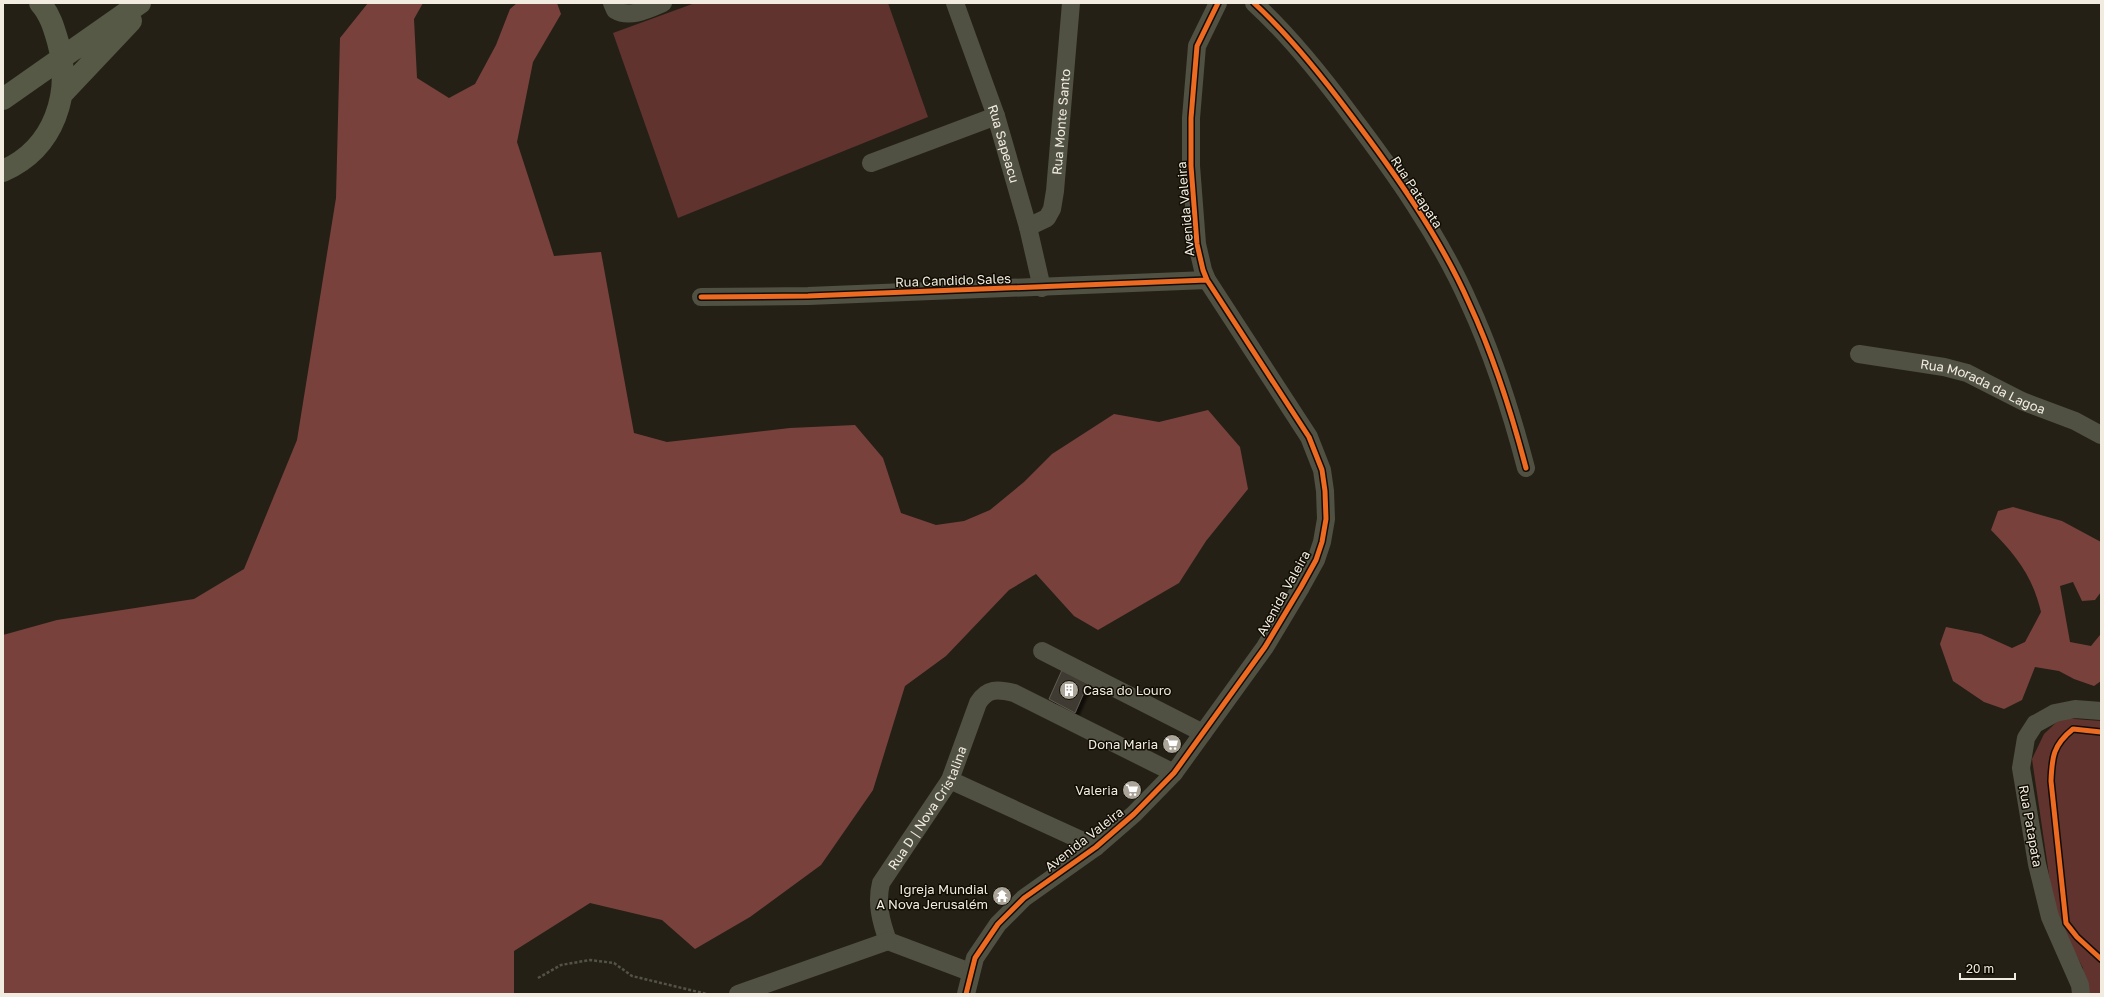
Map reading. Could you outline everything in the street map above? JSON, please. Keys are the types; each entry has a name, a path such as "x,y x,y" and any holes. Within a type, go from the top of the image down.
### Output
{"main road":[{"path":"3,170 22,158 48,133 57,115 63,93 62,56 53,25 40,3"},
{"path":"3,99 62,56 140,3"},
{"path":"63,93 149,3"}],"street":[{"path":"613,7 626,14 636,13 663,3"},
{"name":"Rua Sapeacu","path":"955,3 996,116 1028,227 1042,288"},
{"name":"Rua Monte Santo","path":"1028,227 1047,218 1056,191 1071,3"},
{"name":"Avenida Valeira","path":"966,994 970,972 975,958 982,945 998,924 1024,898 1096,847 1134,814 1174,774 1266,647 1316,560 1322,542 1326,519 1322,470 1309,438 1207,280 1201,265 1197,244 1191,166 1191,118 1197,46 1218,3"},
{"name":"Rua Patapata","path":"1254,3 1296,47 1329,86 1377,151 1439,245 1469,302 1492,357 1510,406 1526,468"},
{"path":"871,163 996,116"},
{"name":"Rua Candido Sales","path":"700,298 1042,288 1207,280"},
{"name":"Rua Morada da Lagoa","path":"1860,354 1944,367 1967,373 2022,401 2075,421 2101,435"},
{"path":"1042,651 1203,733"},
{"name":"Rua D | Nova Cristalina","path":"888,942 879,910 878,895 881,883 950,780 974,711 982,697 993,690 1002,690 1014,693 1174,774"},
{"name":"Rua Patapata","path":"2081,994 2078,979 2050,917 2037,864 2021,768 2026,738 2035,724 2055,713 2075,709 2101,711"},
{"path":"950,780 1096,847"},
{"path":"738,994 888,942 970,972"}],"path":[{"path":"538,978 561,965 590,960 614,963 632,976 707,994"}],"shaded area":[{"path":"368,3 423,3 414,19 417,78 449,98 475,84 496,45 510,9 517,3 557,3 561,14 533,62 517,142 554,256 601,252 634,433 667,442 790,428 855,425 883,458 901,513 936,525 964,521 990,510 1024,482 1052,454 1114,414 1159,422 1208,410 1240,447 1248,489 1206,541 1179,583 1098,630 1074,616 1036,574 1009,590 946,656 905,686 873,790 821,865 750,917 695,949 662,920 590,903 514,951 514,994 3,994 3,635 57,620 194,599 244,569 297,440 336,198 340,38"},
{"path":"695,3 888,3 928,117 678,218 613,33"},
{"path":"2013,507 2062,521 2101,542 2101,592 2095,600 2082,601 2073,582 2060,586 2070,642 2091,646 2100,635 2101,630 2101,681 2094,686 2074,679 2059,671 2035,667 2022,700 2004,709 1984,702 1953,681 1940,644 1946,627 1981,634 2012,648 2025,642 2041,612 2038,599 2022,567 2008,548 1991,530 1998,511"},
{"path":"2061,718 2101,721 2101,994 2085,994 2083,968 2055,915 2032,759 2044,734"}],"building":[{"name":"Casa do Louro","path":"1062,670 1089,681 1075,713 1049,699"}],"cycle path":[{"path":"966,994 975,958 998,924 1024,898 1096,847 1134,814 1174,773 1265,647 1316,560 1322,542 1326,519 1325,491 1322,470 1309,437 1207,280 1197,244 1191,166 1191,118 1197,46 1218,3"},
{"path":"1254,3 1293,42 1328,85 1367,136 1430,229 1457,278 1478,323 1508,405 1526,468"},
{"path":"701,297 808,296 1207,280"},
{"path":"2101,732 2073,729 2066,735 2061,740 2053,758 2051,781 2066,923 2077,937 2101,959"}],"place":[{"name":"Casa do Louro","path":"1069,690"},
{"name":"Dona Maria","path":"1172,744"},
{"name":"Valeria","path":"1132,790"},
{"name":"Igreja Mundial A Nova Jerusalém","path":"1002,896"}]}
